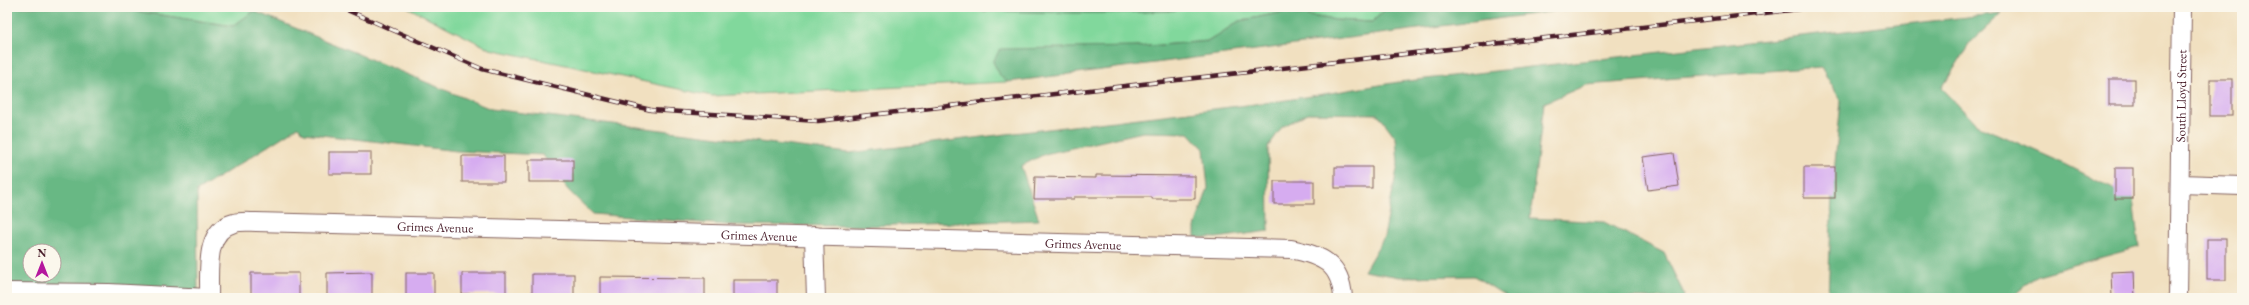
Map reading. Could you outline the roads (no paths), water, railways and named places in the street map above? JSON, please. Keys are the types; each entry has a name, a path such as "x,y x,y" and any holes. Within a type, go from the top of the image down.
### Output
{"street":[{"name":"South Lloyd Street","path":"2178,298 2182,7"},
{"path":"2180,184 2242,186"},
{"name":"Grimes Avenue","path":"7,292 109,293 209,298 211,253 216,235 219,231 236,223 814,236 1016,244 1291,249 1314,254 1333,266 1341,281 1343,298"},
{"path":"814,236 816,298"}],"railway":[{"path":"340,7 482,69 651,110 818,121 1817,7"}]}
